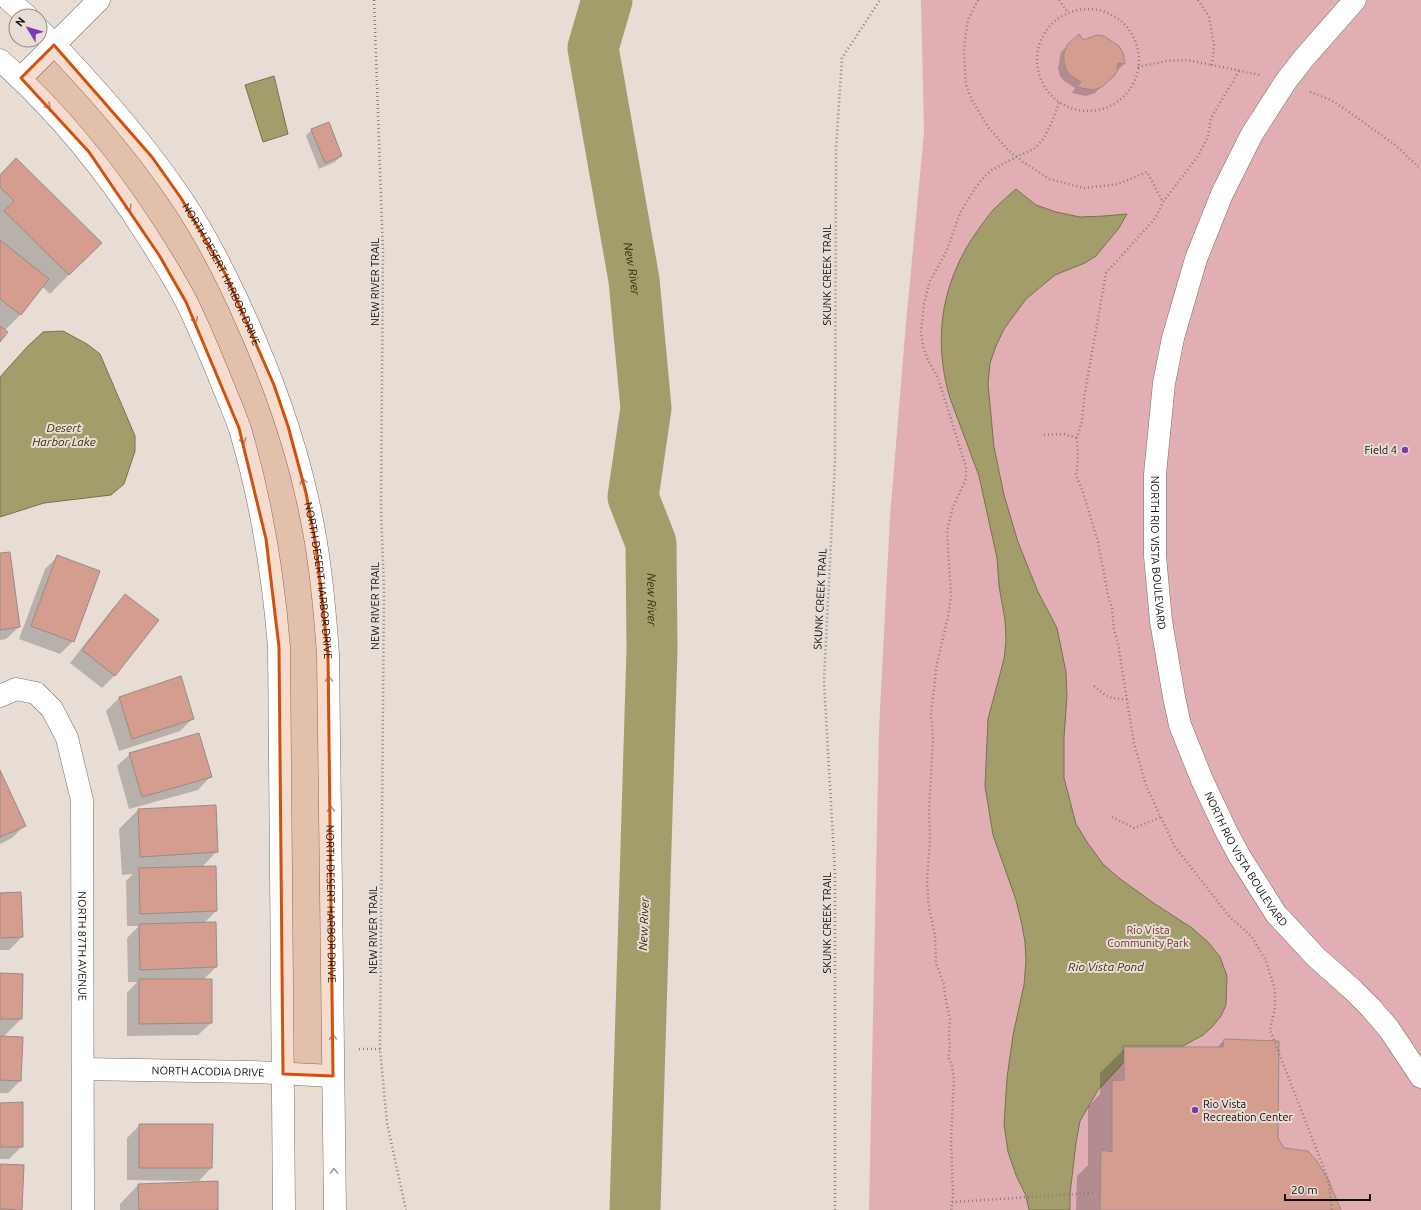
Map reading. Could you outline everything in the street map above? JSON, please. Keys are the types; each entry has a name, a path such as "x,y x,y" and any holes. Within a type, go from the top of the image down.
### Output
{"street":[{"path":"9,0 18,8"},
{"path":"48,36 99,0"},
{"name":"NORTH RIO VISTA BOULEVARD","path":"1355,0 1286,80 1252,134 1222,194 1196,259 1173,338 1164,383 1155,474 1155,556 1161,621 1180,724 1202,780 1226,831 1248,870 1276,914 1316,957 1371,1008 1396,1038 1421,1077"},
{"name":"NORTH DESERT HARBOR DRIVE","path":"48,38 125,124 181,198 201,229 226,275 274,385 288,426 304,486 316,546 324,603 328,654 334,1210"},
{"path":"21,78 40,48"},
{"path":"0,60 21,78 57,114 89,152 125,202 159,254 186,302 206,346 239,428 249,466 266,539 275,600 279,646 284,1210"},
{"name":"NORTH 87TH AVENUE","path":"0,696 16,690 36,693 52,709 66,738 82,800 84,1210"},
{"name":"NORTH ACODIA DRIVE","path":"83,1069 333,1076"}],"path":[{"name":"NEW RIVER TRAIL","path":"374,0 383,253 381,510 384,590 380,1049 387,1123 406,1210"},
{"name":"SKUNK CREEK TRAIL","path":"834,1210 835,873 824,681 835,462 836,150 842,58 880,0"},
{"path":"978,0 968,20 965,39 964,54 966,85 972,100 988,127 1008,150 1016,157 1050,179 1084,188 1118,184 1147,172 1163,202"},
{"path":"1059,0 1068,12"},
{"path":"1085,8 1102,10 1117,17 1130,29 1137,44 1139,62 1136,79 1126,94 1112,105 1094,111 1075,110 1059,103 1045,90 1038,72 1037,54 1042,36 1053,22 1068,12 1085,8"},
{"path":"1138,67 1166,61 1187,60 1212,65"},
{"path":"951,1210 951,1140 954,1079 952,1065 948,1057 950,1049 950,1019 944,985 936,963 935,935 929,908 927,882 933,738 931,714 932,699 938,658 948,617 951,596 947,531 953,507 966,479 966,467 938,378 923,347 921,332 924,304 930,281 947,250 960,213 984,177 1003,163 1034,149 1044,138 1059,103"},
{"path":"1044,434 1064,434 1077,438"},
{"path":"1094,686 1105,695 1113,699 1127,699"},
{"path":"1112,817 1134,828 1161,817"},
{"path":"1270,1030 1328,1179 1332,1210"},
{"path":"354,1048 380,1049"},
{"path":"952,1202 1093,1193"}],"highlighted area":[{"path":"54,45 152,157 181,198 226,275 274,385 288,426 306,493 316,546 328,654 333,1076 283,1074 279,647 266,539 239,428 186,302 159,255 89,152 21,78"}],"green space":[{"name":"Rio Vista Community Park","path":"921,0 1421,0 1421,1210 869,1210 879,729 890,517 924,132"}],"water":[{"path":"274,76 288,134 263,142 245,85"},
{"name":"Rio Vista Pond","path":"1016,189 1036,205 1056,212 1080,217 1127,214 1119,228 1096,256 1085,263 1055,275 1026,299 1004,329 996,346 990,363 988,384 994,447 1004,495 1018,542 1038,592 1057,628 1066,672 1067,696 1064,738 1064,778 1076,824 1103,864 1119,878 1155,904 1192,928 1208,942 1220,957 1227,976 1226,1005 1221,1016 1203,1035 1183,1046 1123,1046 1124,1062 1098,1090 1080,1121 1070,1194 1070,1210 1029,1210 1026,1196 1016,1175 1008,1152 1004,1124 1007,1078 1013,1035 1024,985 1026,960 1025,942 1016,900 993,835 985,786 988,719 1004,659 1006,641 1005,620 999,586 997,558 979,476 950,398 942,353 941,332 944,310 956,269 966,249 987,217"},
{"name":"Desert Harbor Lake","path":"63,331 87,344 100,354 135,436 135,451 124,484 111,495 44,503 0,517 0,377 27,347 43,332"}],"building":[{"path":"1079,34 1083,40 1097,35 1104,36 1119,46 1123,53 1125,64 1118,63 1117,71 1114,76 1102,87 1093,90 1077,87 1081,82 1070,75 1066,69 1064,53 1067,45"},
{"path":"329,122 342,156 325,163 311,129"},
{"path":"16,158 102,243 69,275 4,211 14,201 0,187 0,175"},
{"path":"0,240 49,279 21,315 0,299"},
{"path":"0,326 8,332 0,342"},
{"path":"10,552 20,627 0,630 0,553"},
{"path":"57,555 100,571 74,642 31,626"},
{"path":"125,594 159,620 115,676 82,650"},
{"path":"181,676 194,719 132,739 119,697"},
{"path":"199,733 212,777 142,797 129,753"},
{"path":"0,770 26,826 0,837"},
{"path":"216,805 218,852 140,857 138,809"},
{"path":"216,866 217,911 140,914 139,868"},
{"path":"21,892 23,937 0,938 0,893"},
{"path":"216,922 217,967 140,970 139,924"},
{"path":"0,973 23,974 22,1019 0,1019"},
{"path":"139,979 212,979 212,1023 139,1024"},
{"path":"0,1036 23,1037 21,1081 0,1080"},
{"name":"Rio Vista Recreation Center","path":"1224,1039 1279,1041 1278,1138 1284,1148 1308,1151 1316,1160 1328,1179 1341,1210 1100,1210 1101,1150 1112,1152 1112,1081 1124,1080 1124,1047 1223,1047"},
{"path":"23,1102 23,1147 0,1147 0,1103"},
{"path":"139,1124 213,1124 212,1168 139,1168"},
{"path":"0,1164 24,1165 22,1210 0,1209"},
{"path":"218,1181 218,1210 139,1210 138,1184"}],"waterway":[{"name":"New River","path":"607,0 593,48 634,280 646,408 633,497 651,543 652,649 635,1210"}],"place":[{"name":"Field 4","path":"1405,450"},
{"name":"Rio Vista Recreation Center","path":"1195,1110"}]}
